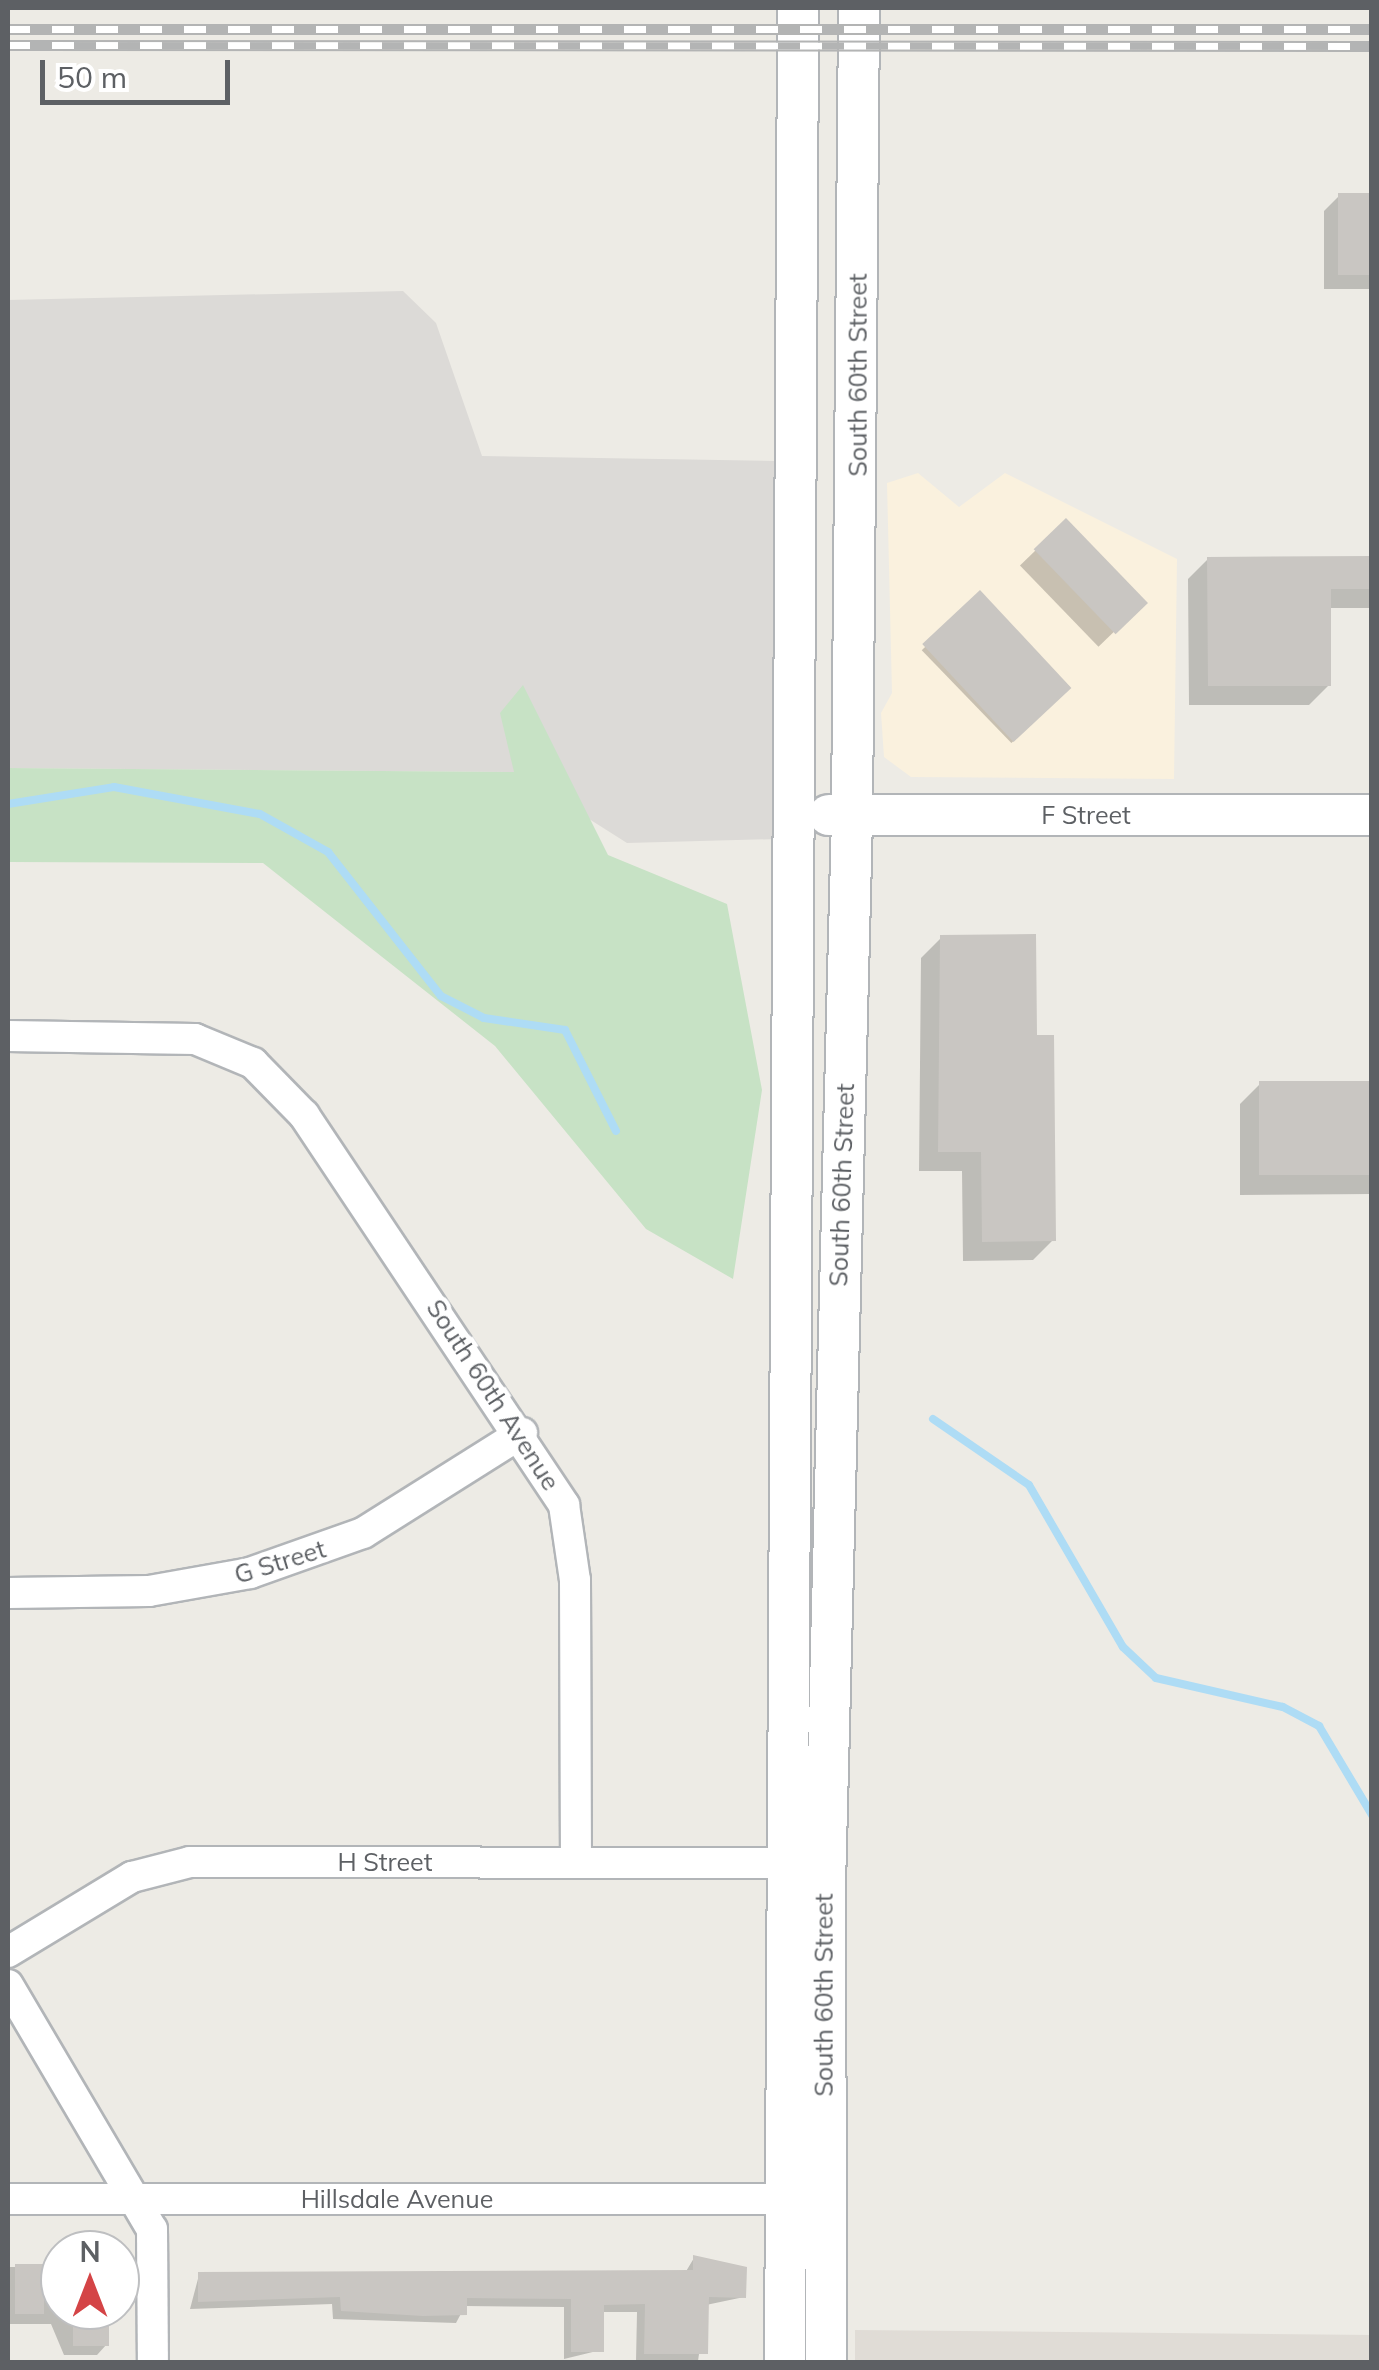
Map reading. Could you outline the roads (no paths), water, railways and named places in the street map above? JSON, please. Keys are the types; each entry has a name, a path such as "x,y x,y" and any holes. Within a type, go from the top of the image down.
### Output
{"main road":[{"name":"South 60th Street","path":"784,2362 786,1863 800,815 798,8"},
{"name":"South 60th Street","path":"826,2362 827,1728 852,815 859,8"},
{"name":"F Street","path":"800,815 1372,815"}],"street":[{"name":"South 60th Avenue","path":"8,1036 177,1036 236,1054 290,1096 522,1433 551,1478 573,1542 576,1863"},
{"name":"G Street","path":"8,1593 149,1591 250,1573 363,1534 522,1433"},
{"name":"H Street","path":"8,1952 160,1865 786,1863"},
{"path":"8,1985 152,2230 153,2362"},
{"name":"Hillsdale Avenue","path":"8,2199 786,2199"}],"waterway":[{"path":"8,804 114,787 260,814 328,852 441,996 484,1018 565,1030 616,1131"},
{"path":"933,1419 1029,1485 1123,1647 1156,1678 1283,1707 1319,1726 1372,1815"}],"railway":[{"path":"8,29 1372,29"},
{"path":"8,45 1372,46"}]}
